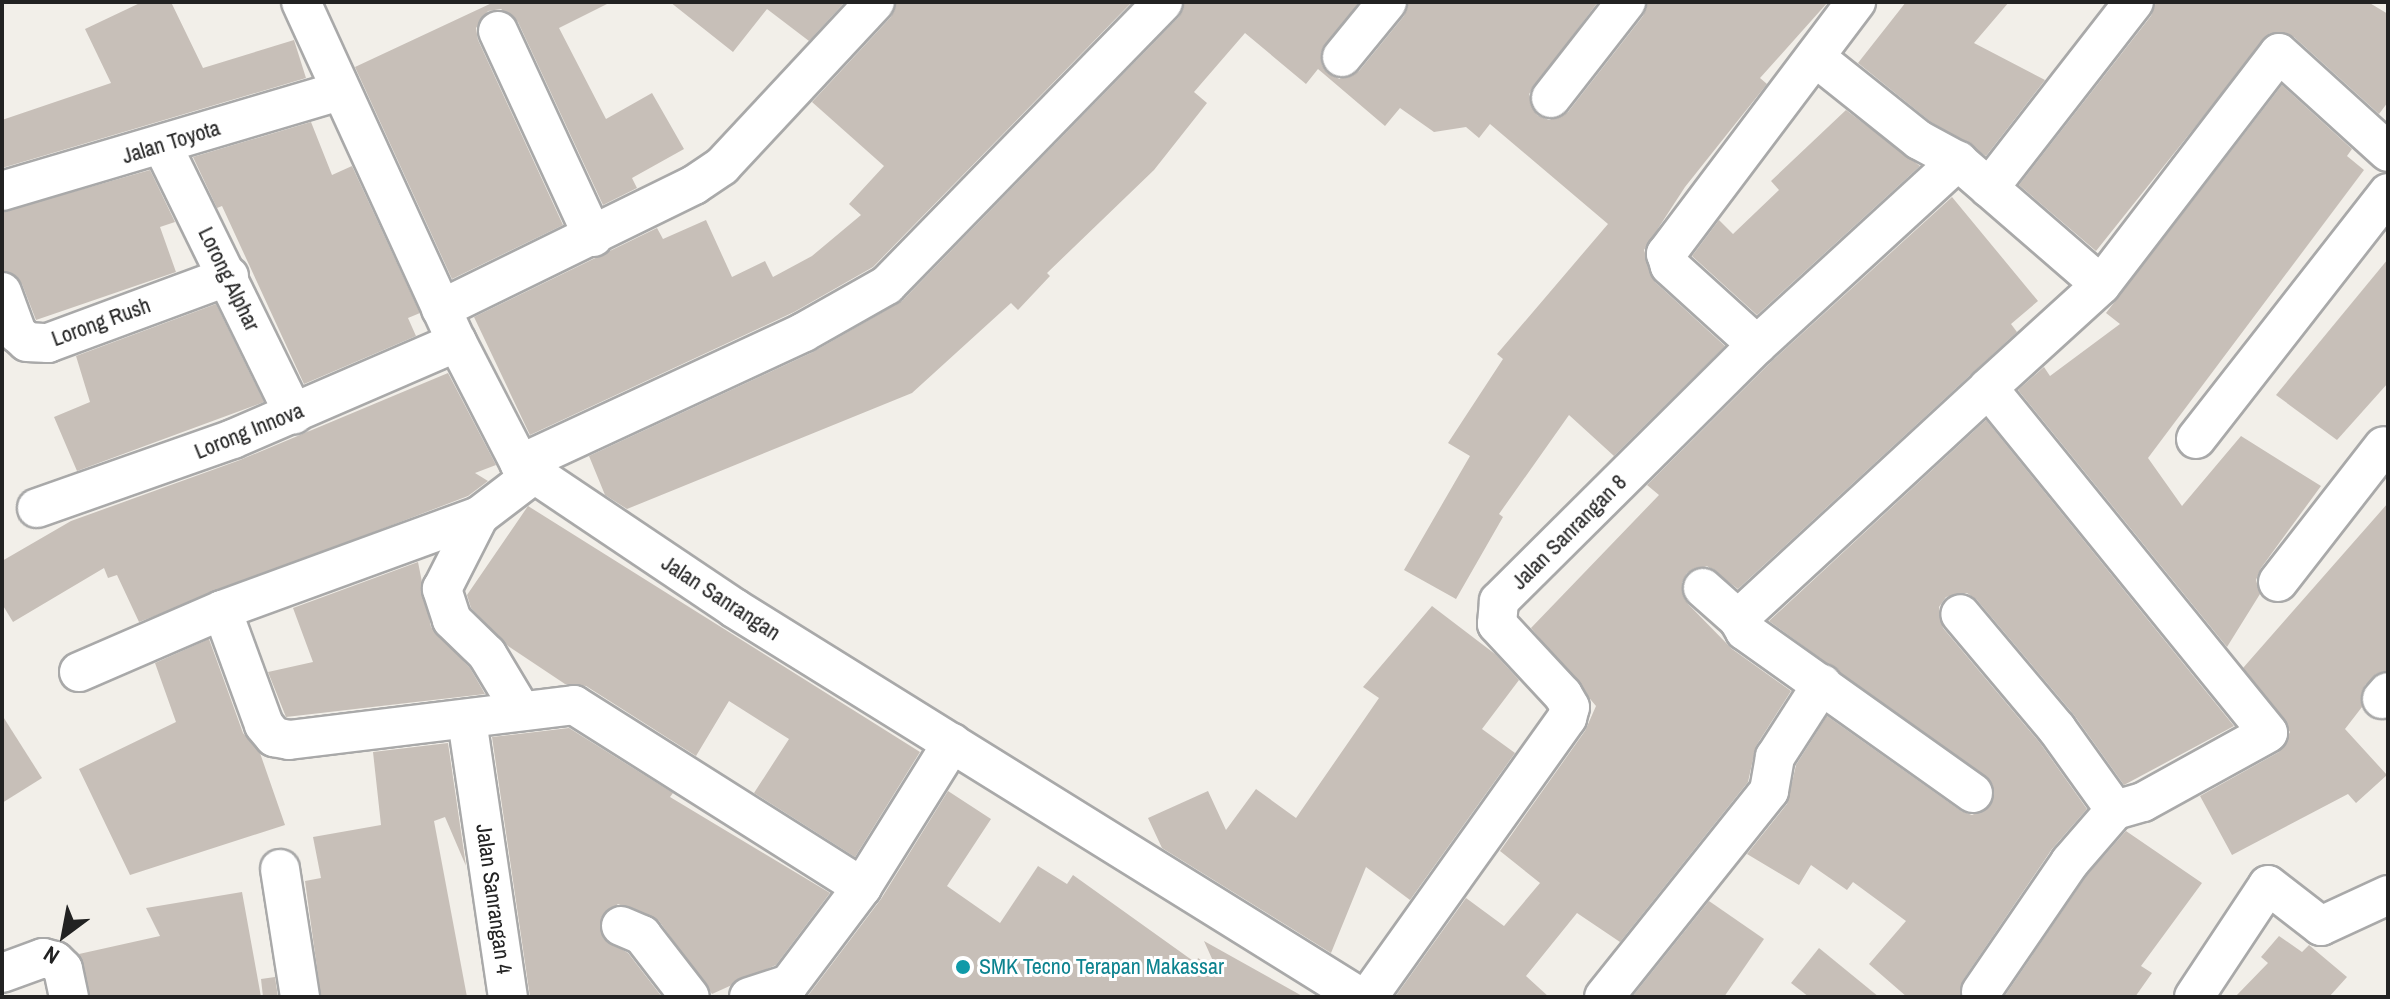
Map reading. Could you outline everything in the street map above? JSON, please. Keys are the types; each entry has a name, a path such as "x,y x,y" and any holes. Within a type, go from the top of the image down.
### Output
{"street":[{"name":"Jalan Sanrangan","path":"301,2 339,91 449,326 527,469 734,608 1360,997"},
{"name":"Lorong Innova","path":"37,508 294,414 449,326 593,237 722,166 875,2"},
{"path":"520,709 487,654 445,607 442,589 479,516 527,469 804,332 887,285 1163,2"},
{"path":"1342,57 1387,2"},
{"path":"1551,98 1626,2"},
{"path":"1757,345 1670,266 1666,254 1856,2"},
{"path":"1989,188 2134,2"},
{"path":"498,31 593,237"},
{"path":"1738,619 2101,285 2279,53 2387,146"},
{"path":"1815,57 1919,140 1958,161 2101,285"},
{"name":"Jalan Toyota","path":"2,191 339,91"},
{"name":"Lorong Alphar","path":"162,145 229,276 294,414"},
{"name":"Jalan Sanrangan 8","path":"1368,997 1567,718 1570,707 1563,695 1497,624 1499,601 1757,345 1958,161"},
{"path":"2196,439 2388,193"},
{"name":"Lorong Rush","path":"2,292 17,333 37,344 229,276"},
{"path":"1981,992 2070,862 2115,810 2143,802 2268,733 1988,388"},
{"path":"2278,582 2387,445"},
{"path":"79,672 222,610 479,516"},
{"path":"1703,588 1738,619 1745,631 1973,793"},
{"path":"222,610 264,725 274,737 467,720 551,704 590,713 862,887"},
{"path":"1960,614 2057,729 2115,810"},
{"path":"1604,997 1769,791 1775,757 1822,684"},
{"name":"Jalan Sanrangan 4","path":"467,720 508,997"},
{"path":"749,997 789,984 862,887 952,743"},
{"path":"280,869 300,997"},
{"path":"2194,997 2268,885 2321,926 2388,895"},
{"path":"621,926 642,935 690,997"},
{"path":"2,973 43,958 66,983"}],"building":[{"path":"142,2 171,2 203,68 294,40 306,78 2,168 2,120 111,83 85,29"},
{"path":"494,2 611,2 559,28 606,119 652,93 684,149 632,178 637,188 603,205 518,22 501,9 488,11 476,28 478,40 563,225 452,279 355,67"},
{"path":"670,2 845,2 809,41 767,9 733,52"},
{"path":"896,2 1132,2 873,267 794,312 530,435 474,317 657,228 663,239 706,220 732,277 765,261 773,277 812,256 861,215 849,204 884,166 812,102 891,17"},
{"path":"1184,2 1359,2 1321,53 1322,65 1339,79 1359,71 1404,16 1408,2 1598,2 1529,94 1537,115 1549,120 1568,112 1643,16 1648,2 1828,2 1760,78 1767,84 1685,187 1644,250 1655,282 1725,346 1614,456 1569,415 1499,514 1503,517 1456,599 1404,570 1470,456 1448,443 1503,359 1497,354 1608,224 1490,124 1479,138 1466,127 1434,132 1400,108 1385,126 1318,69 1306,84 1245,33 1194,92 1207,103 1154,170 1047,273 1050,276 1018,310 1011,303 912,393 627,509 605,495 589,456 813,352 902,301 1179,17"},
{"path":"1906,2 2009,2 1974,43 2045,80 1986,156 1931,122 1858,63"},
{"path":"2156,2 2368,2 2388,14 2388,102 2379,114 2294,37 2270,33 2096,251 2019,185 2151,16"},
{"path":"2282,85 2352,149 2347,156 2364,170 2148,458 2182,506 2241,436 2321,486 2261,568 2256,580 2260,594 2227,647 2018,390 2044,367 2050,376 2120,324 2106,313"},
{"path":"1846,110 1920,166 1757,315 1692,256 1719,220 1733,234 1779,190 1771,181"},
{"path":"311,122 332,175 352,166 420,313 408,318 416,336 304,384 222,206 217,208 193,157"},
{"path":"150,170 175,222 160,227 176,272 36,320 22,284 2,271 2,212"},
{"path":"1952,197 2038,301 2011,324 2017,332 1738,589 1707,566 1687,573 1682,583 1688,604 1732,649 1791,691 1756,746 1748,782 1620,942 1577,913 1526,976 1549,997 1395,997 1466,898 1504,926 1540,883 1500,851 1585,731 1596,706 1531,628 1659,495 1647,485 1772,361"},
{"path":"2388,259 2388,383 2337,440 2276,395"},
{"path":"216,304 264,402 77,471 54,417 90,402 76,356"},
{"path":"448,373 496,465 475,473 488,481 468,496 139,622 117,575 108,578 104,568 13,622 2,604 2,561 71,521 240,460"},
{"path":"1986,420 2234,726 2124,785 2074,715 1977,600 1967,593 1946,597 1939,607 1943,628 2040,743 2087,809 2052,849 1963,980 1960,997 1907,997 1869,964 1906,921 1853,882 1847,890 1811,865 1799,885 1747,854 1787,804 1796,765 1827,716 1961,811 1972,815 1990,806 1993,785 1769,621"},
{"path":"2388,503 2388,671 2365,685 2362,707 2345,729 2387,775 2356,803 2348,794 2232,855 2200,796 2279,752 2290,732 2243,668"},
{"path":"528,506 920,752 855,857 754,793 789,739 729,701 696,756 586,686 565,684 508,646 471,608 467,595"},
{"path":"418,562 431,627 470,668 485,694 286,717 268,672 313,662 293,608"},
{"path":"1432,606 1495,654 1519,680 1482,729 1515,753 1410,900 1366,867 1331,953 1162,848 1148,818 1208,791 1226,830 1256,789 1296,818 1379,698 1363,687"},
{"path":"209,639 243,733 260,753 285,825 130,875 79,769 176,722 155,663"},
{"path":"2,715 42,778 2,803"},
{"path":"569,728 673,793 670,797 830,893 776,965 712,994 659,921 618,904 601,918 603,938 628,953 662,997 530,997 492,737"},
{"path":"448,743 466,866 445,817 434,821 467,997 321,997 305,881 321,878 313,837 381,825 373,752"},
{"path":"948,791 991,819 947,886 1000,923 1038,866 1067,884 1073,875 1196,963 1198,958 1218,972 1204,941 1304,997 807,997 881,899"},
{"path":"2126,831 2202,883 2141,966 2152,973 2135,997 2004,997 2087,875"},
{"path":"242,892 261,997 90,997 79,954 160,936 146,908"},
{"path":"1709,901 1764,939 1724,997 1632,997"},
{"path":"2279,936 2302,952 2309,945 2347,977 2329,997 2235,997 2268,963 2261,957"},
{"path":"1819,948 1879,997 1809,997 1791,983"},
{"path":"275,977 278,997 263,997 261,979"}],"place":[{"name":"SMK Tecno Terapan Makassar","path":"963,967"}]}
